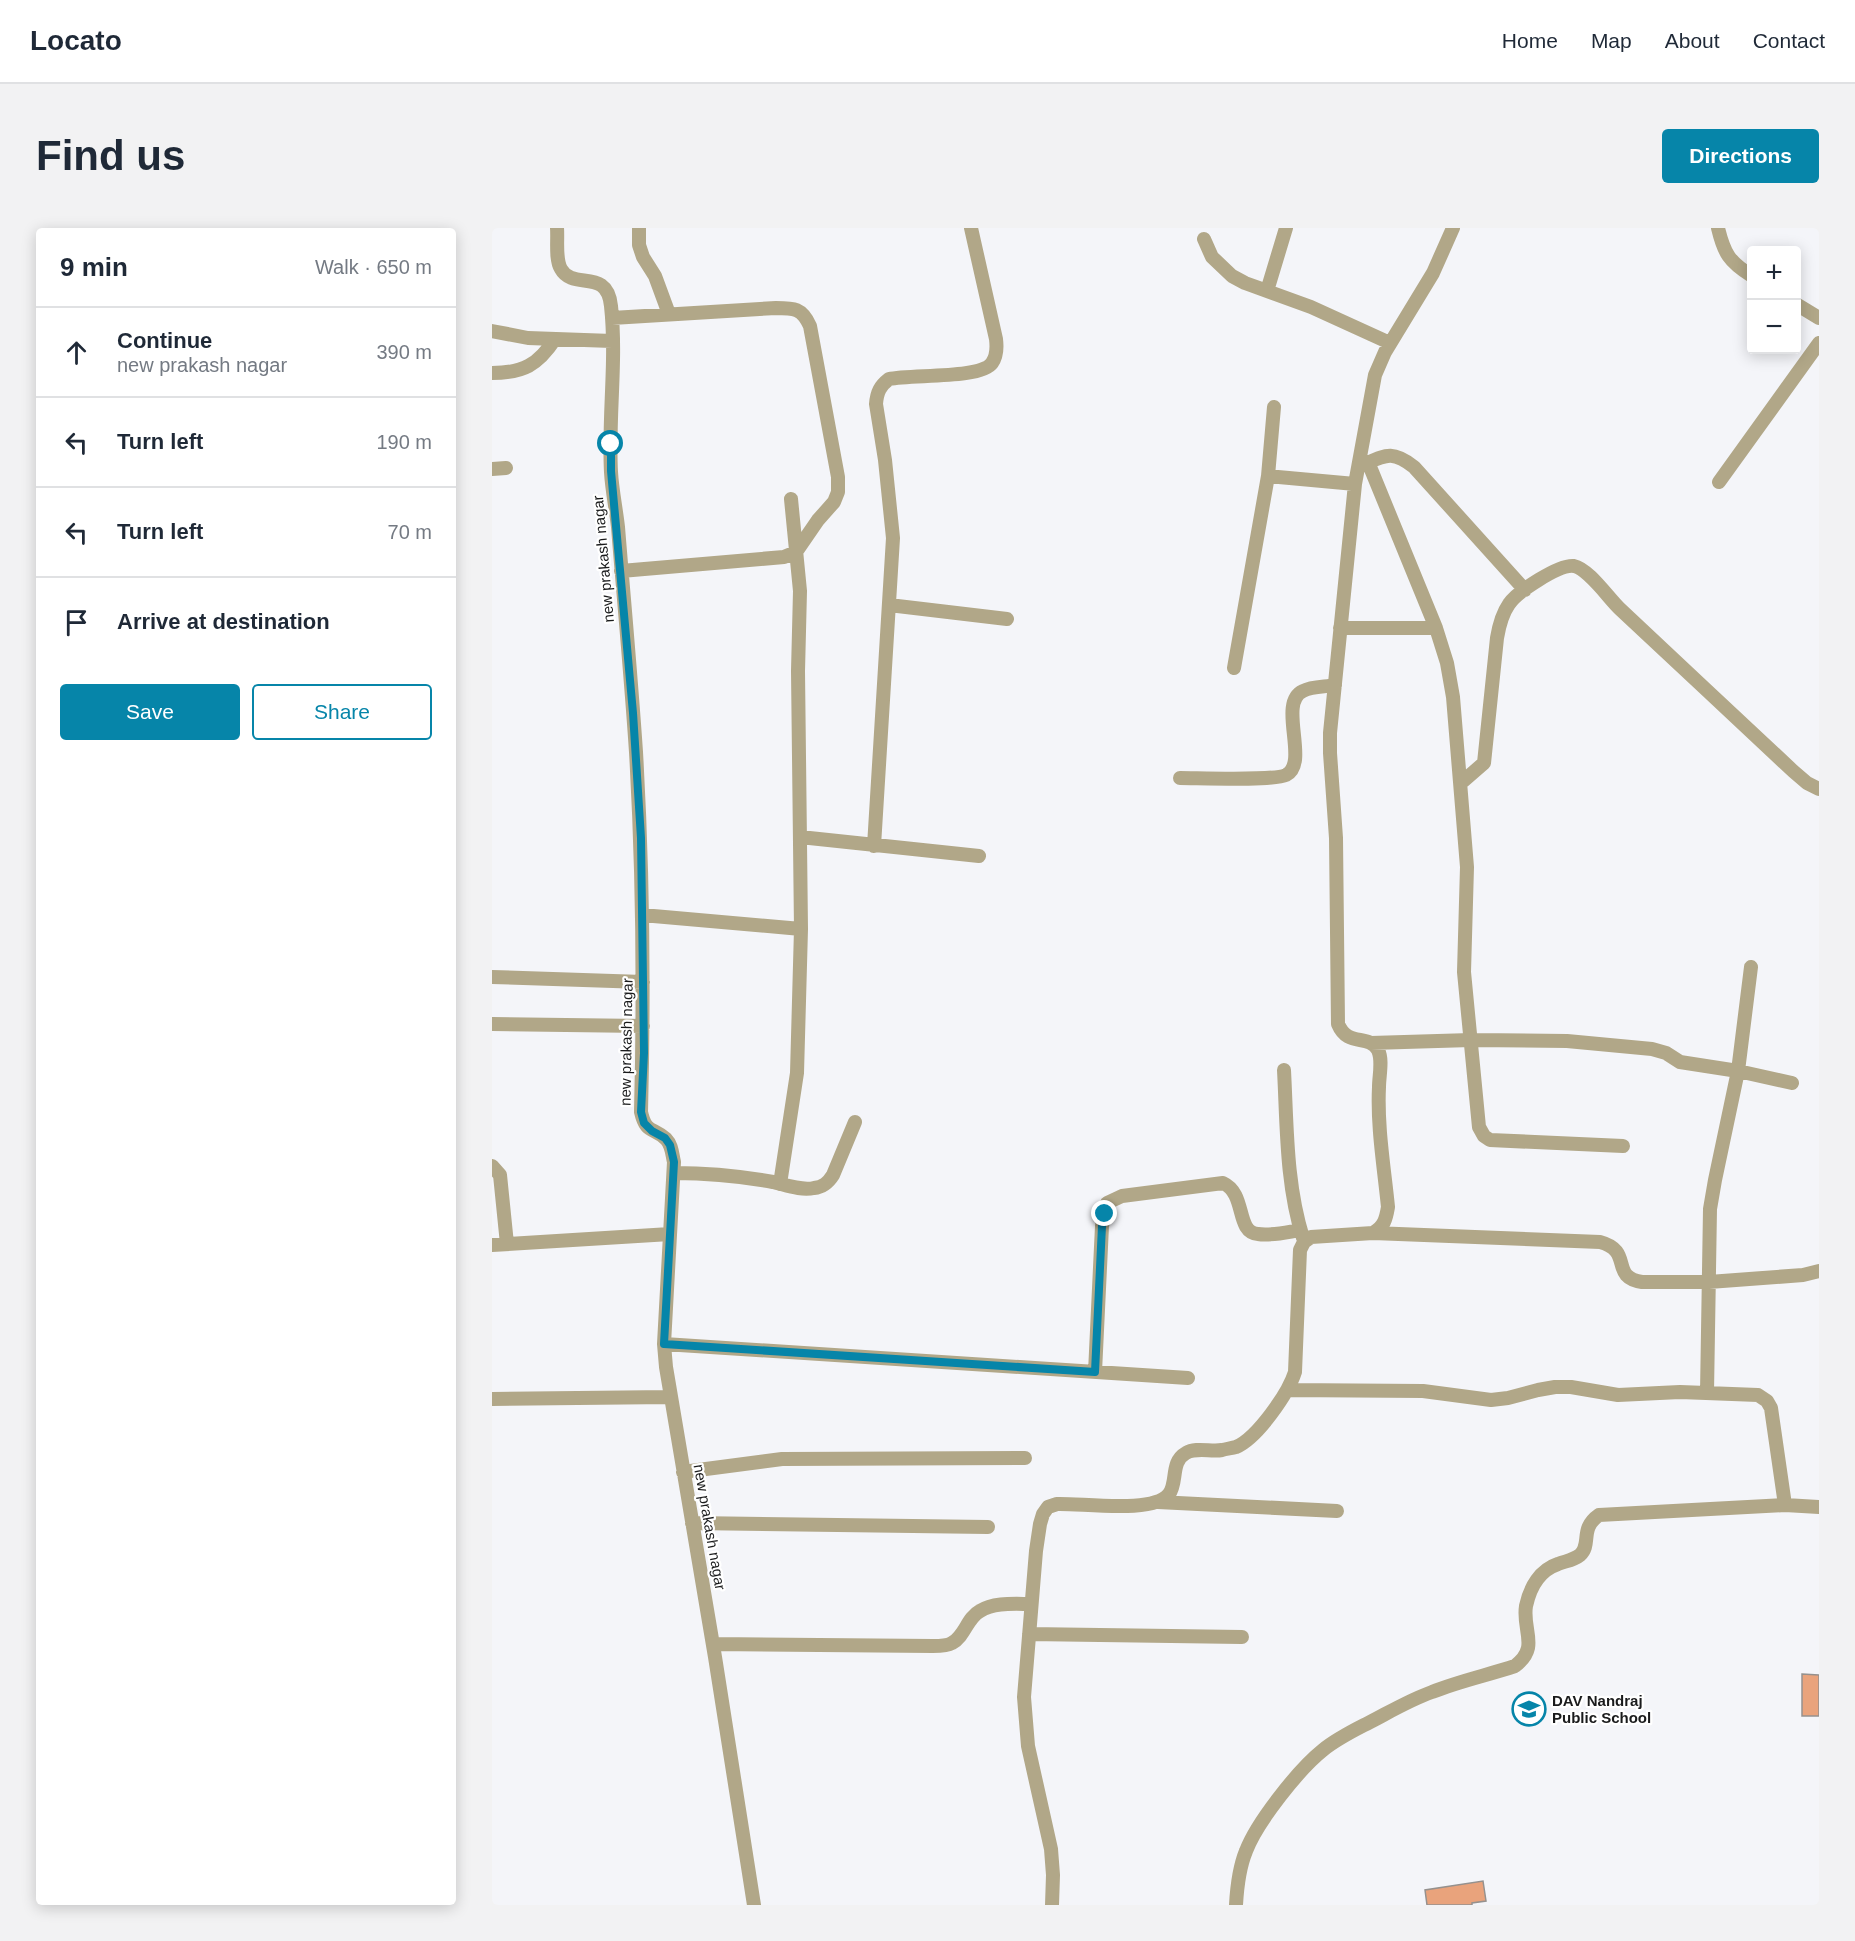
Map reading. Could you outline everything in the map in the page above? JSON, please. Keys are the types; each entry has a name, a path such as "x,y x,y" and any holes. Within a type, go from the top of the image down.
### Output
{"street":[{"name":"new prakash nagar","path":"557,228 558,258 561,269 567,276 602,285 608,291 612,318 611,471 621,571 641,838 643,982 641,1112 644,1123 652,1131 665,1138 670,1145 674,1162 664,1344 670,1397 713,1644 754,1905"},
{"path":"639,228 639,245 655,276 669,315"},
{"path":"874,846 893,538 885,460 876,404 877,394 882,385 898,377 970,373 983,370 992,364 997,352 996,339 970,228"},
{"path":"1267,291 1286,228"},
{"path":"1453,228 1433,273 1378,363 1363,464 1355,484 1330,753 1336,838 1338,1024 1342,1033 1348,1038 1371,1043 1471,1040 1567,1041 1652,1049 1666,1053 1680,1062 1738,1071 1792,1083"},
{"path":"1718,228 1726,255 1736,266 1747,273"},
{"path":"1204,239 1212,257 1232,276 1311,307 1390,342"},
{"path":"1801,307 1819,318"},
{"path":"612,318 790,308 798,310 806,316 810,326 838,477 838,492 834,502 818,520 796,552 784,557 621,571"},
{"path":"492,331 528,338 612,341"},
{"path":"492,374 521,370 544,355 555,339"},
{"path":"1719,482 1819,343"},
{"path":"1234,668 1268,476 1274,407"},
{"path":"1363,464 1385,456 1400,457 1414,467 1525,590"},
{"path":"1363,464 1436,628 1447,663 1453,698 1467,867 1464,972 1479,1126 1484,1136 1490,1140 1623,1146"},
{"path":"492,469 506,468"},
{"path":"1268,476 1355,484"},
{"path":"780,1184 797,1073 801,929 798,671 800,591 791,499"},
{"path":"1461,783 1484,763 1501,618 1509,603 1525,590 1549,574 1564,567 1575,566 1584,570 1612,602 1784,763 1807,783 1819,789"},
{"path":"889,604 1007,619"},
{"path":"1340,628 1436,628"},
{"path":"1180,778 1285,776 1292,770 1294,760 1292,710 1294,699 1301,691 1335,685"},
{"path":"801,837 979,856"},
{"path":"642,915 801,929"},
{"path":"1707,1393 1710,1209 1738,1071 1751,967"},
{"path":"492,977 643,982"},
{"path":"492,1024 643,1026"},
{"path":"1371,1043 1378,1050 1380,1060 1379,1107 1388,1207 1381,1229 1373,1233"},
{"path":"1052,1905 1051,1849 1028,1746 1024,1697 1040,1524 1048,1507 1057,1504 1134,1506 1158,1502 1168,1496 1172,1489 1174,1470 1179,1458 1193,1450 1227,1449 1246,1441 1273,1411 1287,1390 1295,1372 1302,1236 1294,1202 1284,1070"},
{"path":"674,1173 713,1174 805,1189 816,1188 828,1183 833,1175 855,1122"},
{"path":"492,1166 500,1175 507,1244"},
{"path":"1095,1372 1102,1226 1107,1203 1122,1196 1223,1183 1231,1186 1237,1195 1243,1220 1248,1230 1255,1234 1311,1237 1373,1233 1599,1242 1612,1245 1619,1254 1626,1276 1631,1280 1642,1282 1709,1282 1803,1275 1819,1271"},
{"path":"492,1245 670,1234"},
{"path":"664,1344 1188,1378"},
{"path":"1287,1390 1394,1390 1491,1400 1556,1387 1571,1387 1618,1395 1680,1392 1758,1395 1772,1408 1785,1505"},
{"path":"492,1399 670,1397"},
{"path":"683,1472 782,1459 1025,1458"},
{"path":"1158,1502 1337,1511"},
{"path":"1236,1905 1240,1870 1246,1850 1287,1789 1322,1751 1342,1737 1415,1699 1515,1666 1524,1659 1528,1651 1526,1606 1531,1591 1544,1571 1581,1554 1585,1546 1587,1527 1599,1515 1785,1505 1819,1507"},
{"path":"692,1523 988,1527"},
{"path":"713,1644 951,1644 980,1610 995,1605 1031,1604"},
{"path":"1029,1634 1242,1637"}],"building":[{"path":"1802,1674 1819,1675 1819,1716 1802,1716"},
{"path":"1483,1881 1486,1901 1472,1903 1472,1905 1427,1905 1425,1890"}],"place":[{"name":"DAV Nandraj Public School","path":"1529,1709"}],"route":[{"path":"611,444 611,471 633,713 641,838 644,1053 641,1112 644,1123 652,1131 665,1138 670,1145 674,1162 664,1344 1095,1372 1102,1226 1105,1214"}]}
